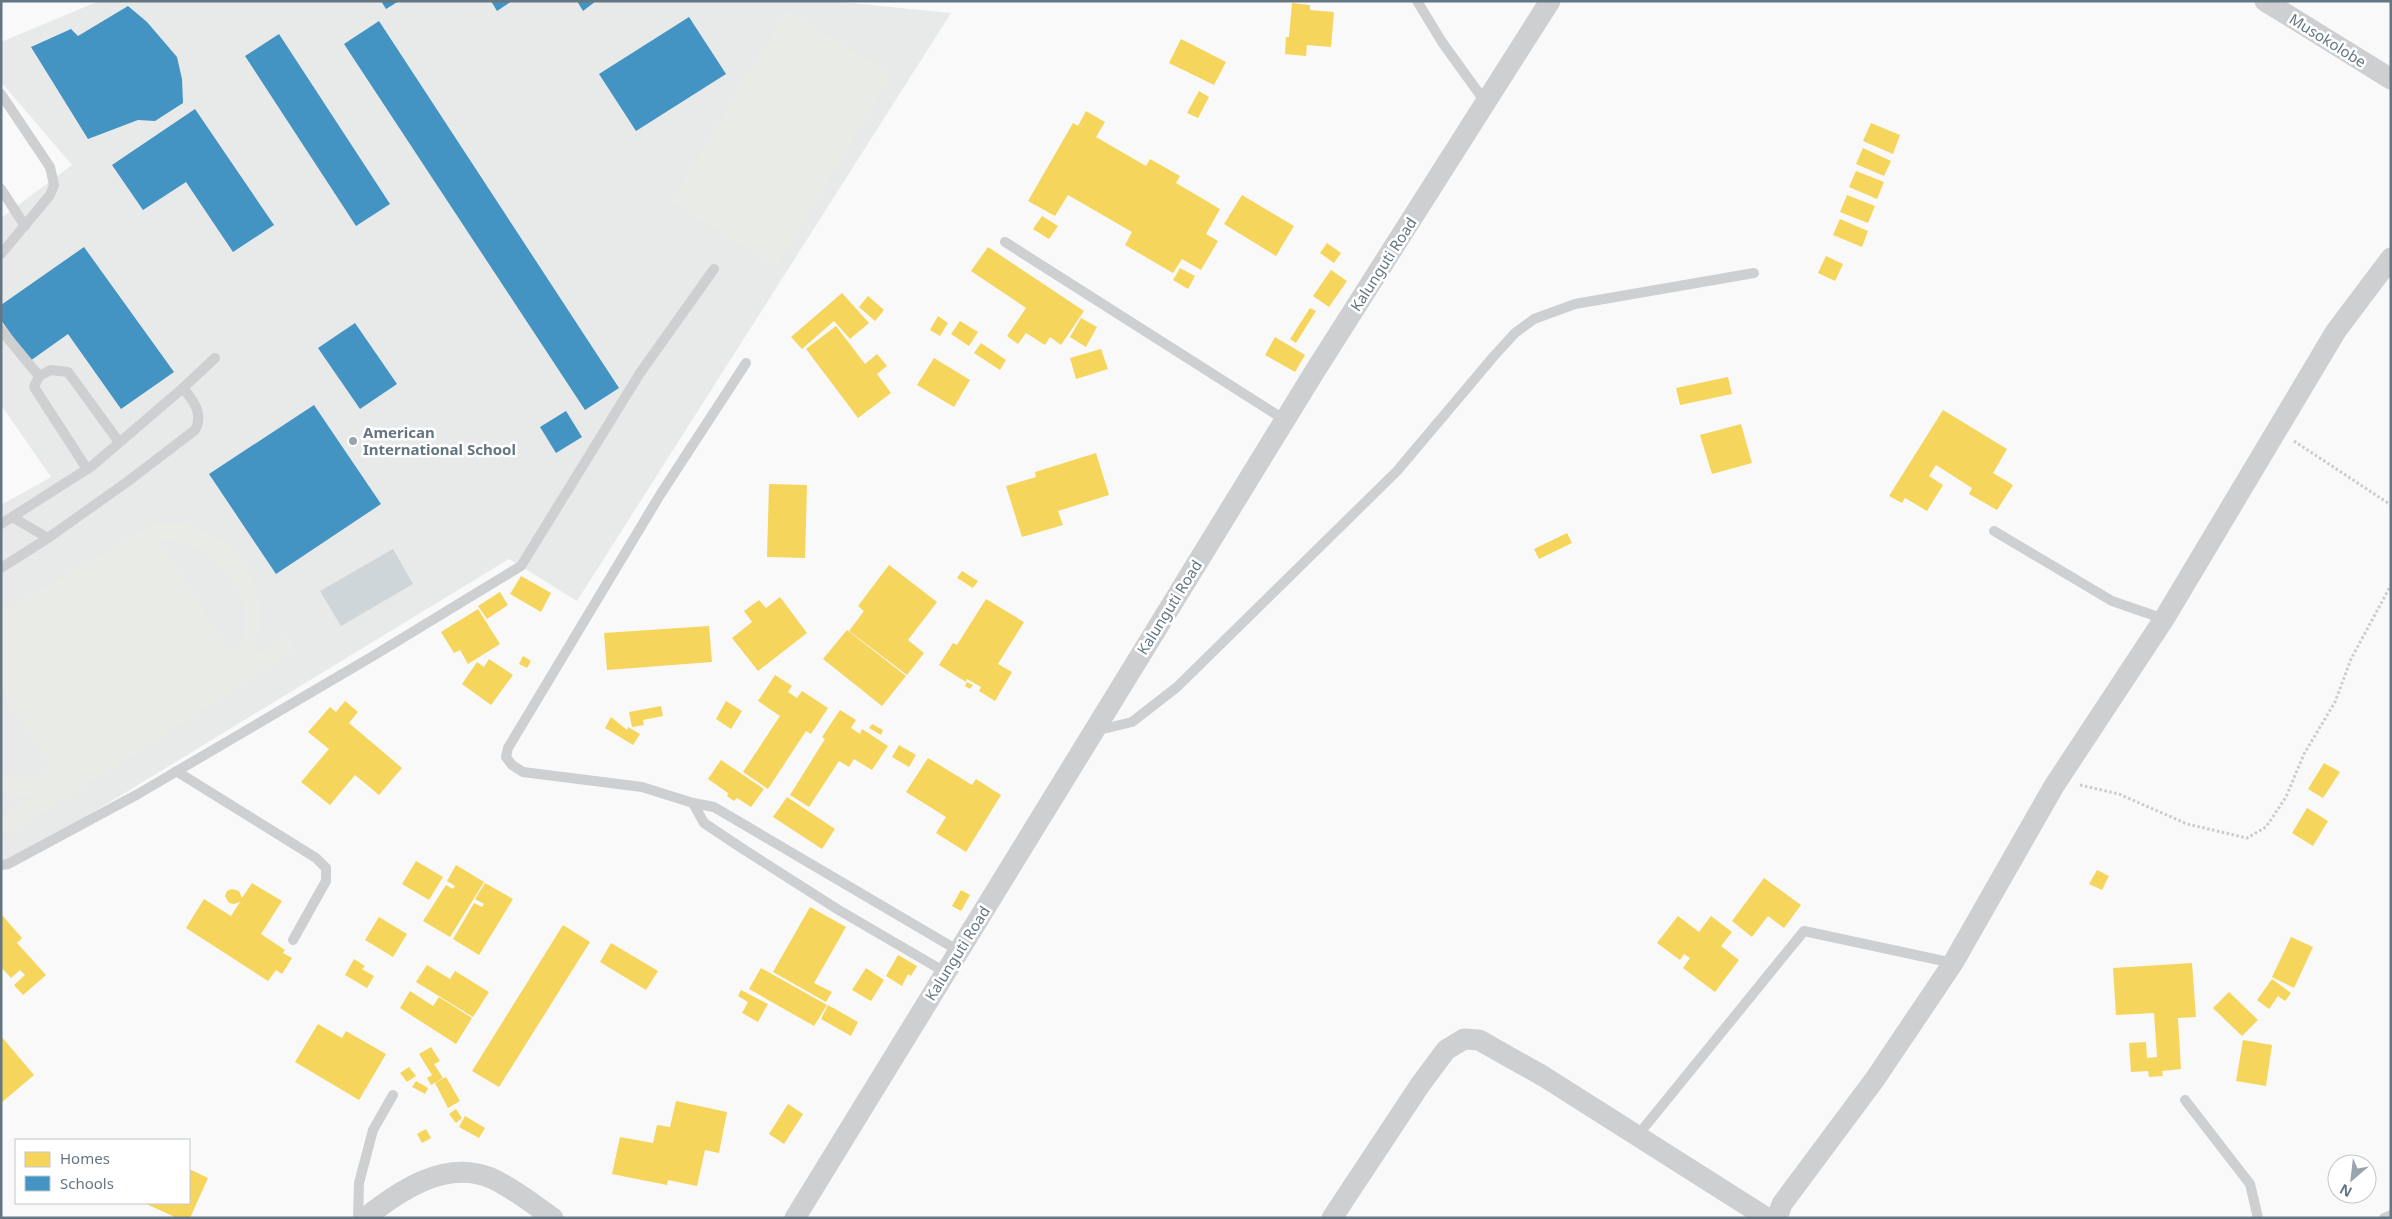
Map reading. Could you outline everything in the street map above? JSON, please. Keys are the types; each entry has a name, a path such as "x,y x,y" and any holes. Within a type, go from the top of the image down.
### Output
{"street":[{"name":"Kalunguti Road","path":"795,1218 1285,420 1550,1"},
{"name":"Musokolobe","path":"2265,1 2391,79"},
{"path":"1777,1218 1782,1204 1875,1079 1953,963 2054,786 2164,619 2336,331 2391,258"},
{"path":"1332,1218 1420,1085 1446,1050 1464,1039 1480,1040 1638,1135 1767,1218"},
{"path":"365,1218 390,1198 430,1177 462,1173 479,1174 492,1179 553,1218"}],"lane":[{"path":"1417,1 1442,42 1486,103"},
{"path":"1,94 50,167 54,185 50,195 1,254"},
{"path":"1,190 25,226"},
{"path":"1005,242 1285,420"},
{"path":"1,865 17,860 138,794 374,656 521,566 640,373 714,269"},
{"path":"1093,732 1132,722 1177,687 1397,471 1494,356 1515,333 1534,319 1575,304 1754,273"},
{"path":"1,330 38,376"},
{"path":"1,524 88,469 183,388 215,358"},
{"path":"746,363 650,511 508,748 506,757 512,765 523,772 642,786 693,803 714,807 959,951"},
{"path":"88,469 34,387 38,376 52,370 68,372 119,442"},
{"path":"1,568 48,538 127,482 195,430 199,422 197,410 192,399 183,388"},
{"path":"12,517 48,538"},
{"path":"1994,531 2112,601 2164,619"},
{"path":"176,771 316,858 326,868 326,881 293,940"},
{"path":"693,803 704,823 740,848 837,909 945,972"},
{"path":"1638,1135 1804,931 1953,963"},
{"path":"358,1218 359,1183 373,1130 393,1095"},
{"path":"2185,1100 2250,1184 2258,1218"},
{"path":"2384,1218 2391,1215"}],"path":[{"path":"2277,430 2391,506"},
{"path":"2054,786 2081,785 2119,794 2187,824 2247,838 2266,827 2286,797 2304,754 2335,702 2351,659 2391,585"}],"shaded area":[{"name":"American International School","path":"99,1 831,1 951,13 577,601 509,559 13,861 1,860 1,505 51,477 1,405 1,218 72,165 1,82 1,42"},
{"path":"786,11 892,74 777,266 671,202"},
{"path":"157,522 178,524 198,529 216,538 231,549 244,564 253,581 259,600 260,622 252,656 287,636 295,650 7,836 1,826 1,817 33,798 1,793 1,773 14,776 28,776 41,775 53,771 1,687 1,613","holes":["158,539 180,543 201,551 218,563 231,578 240,596 244,616 242,637 234,659"]},
{"path":"393,549 413,584 341,626 320,591"}],"building: Homes":[{"path":"1292,3 1310,5 1310,10 1334,12 1331,47 1307,45 1306,56 1285,54 1286,37 1289,37"},
{"path":"1181,39 1226,62 1214,85 1169,63"},
{"path":"1199,91 1209,97 1198,118 1187,113"},
{"path":"1086,111 1105,122 1096,137 1146,166 1150,159 1180,176 1176,183 1220,209 1206,234 1218,241 1201,270 1182,259 1173,273 1125,245 1132,232 1068,195 1055,216 1028,201 1073,123 1078,126"},
{"path":"1871,123 1900,135 1893,154 1863,141"},
{"path":"1863,148 1891,161 1884,176 1856,164"},
{"path":"1856,171 1884,182 1877,199 1849,187"},
{"path":"1242,195 1294,226 1276,256 1224,224"},
{"path":"1847,195 1875,206 1868,223 1840,212"},
{"path":"1042,216 1058,226 1049,239 1033,229"},
{"path":"1840,219 1868,231 1862,247 1833,235"},
{"path":"1327,243 1341,253 1334,263 1320,253"},
{"path":"988,247 1084,311 1061,345 1050,337 1045,345 1026,333 1018,344 1007,336 1026,308 971,271"},
{"path":"1826,256 1843,264 1835,281 1818,273"},
{"path":"1180,268 1195,276 1188,289 1173,280"},
{"path":"1331,270 1347,281 1329,307 1313,296"},
{"path":"842,293 869,323 850,339 834,321 802,349 791,337"},
{"path":"868,296 884,310 875,321 859,307"},
{"path":"1310,308 1316,311 1296,343 1290,339"},
{"path":"938,316 948,323 940,336 930,330"},
{"path":"1081,318 1097,327 1086,347 1070,337"},
{"path":"960,321 978,332 969,346 951,334"},
{"path":"836,326 865,364 877,354 887,366 877,374 891,393 858,418 806,349"},
{"path":"1275,337 1305,355 1295,372 1265,355"},
{"path":"981,343 1006,360 1000,370 974,353"},
{"path":"1101,349 1108,369 1076,379 1070,358"},
{"path":"934,358 970,380 954,407 917,385"},
{"path":"1728,377 1732,394 1680,405 1676,388"},
{"path":"1943,410 2007,449 1993,473 2013,485 1997,510 1969,494 1972,488 1936,465 1929,476 1943,485 1927,511 1905,498 1902,503 1889,496"},
{"path":"1741,424 1752,463 1712,474 1700,435"},
{"path":"1096,453 1109,495 1058,511 1063,525 1022,537 1006,486 1036,477 1035,472"},
{"path":"769,484 807,485 805,558 767,557"},
{"path":"1567,533 1572,543 1539,559 1534,549"},
{"path":"889,565 937,602 908,640 924,653 907,675 849,631 864,611 858,606"},
{"path":"962,571 978,581 973,588 957,578"},
{"path":"521,576 551,593 541,612 510,594"},
{"path":"500,592 508,605 487,619 478,606"},
{"path":"780,597 807,633 758,671 732,638 752,622 744,611 759,600 766,608"},
{"path":"986,599 1024,622 998,664 1012,672 995,701 979,691 981,687 967,679 966,682 939,665 953,643 957,645"},
{"path":"478,609 500,644 468,664 460,650 454,653 441,632"},
{"path":"709,626 712,662 607,670 604,633"},
{"path":"847,630 906,676 882,706 823,659"},
{"path":"523,656 531,661 527,668 519,664"},
{"path":"489,659 513,675 491,705 462,684 477,662 484,667"},
{"path":"775,675 792,686 788,692 797,698 802,691 828,708 811,734 806,731 768,789 743,772 780,716 758,701"},
{"path":"967,682 973,685 970,689 965,686"},
{"path":"345,701 358,712 349,723 402,768 379,795 355,775 330,805 301,782 329,749 308,732 330,707 336,712"},
{"path":"726,701 742,711 731,729 716,719"},
{"path":"661,706 663,716 643,720 644,725 632,727 629,712"},
{"path":"840,710 856,720 851,728 860,734 862,729 888,746 872,770 854,759 849,767 839,761 809,807 790,795 825,739 822,737"},
{"path":"611,717 627,730 628,727 640,734 633,745 605,728"},
{"path":"872,724 883,730 881,735 869,728"},
{"path":"899,745 916,755 909,767 892,757"},
{"path":"928,758 972,785 976,779 1001,795 966,852 936,833 946,817 906,792"},
{"path":"721,760 764,789 751,807 737,798 734,801 727,796 728,793 708,779"},
{"path":"2324,763 2340,772 2323,798 2308,789"},
{"path":"787,797 835,829 822,849 773,817"},
{"path":"2307,808 2328,821 2313,846 2292,833"},
{"path":"416,861 443,877 429,900 402,884"},
{"path":"456,865 484,882 450,937 423,921 446,885 453,889 455,886 447,881"},
{"path":"2097,870 2109,876 2102,890 2089,884"},
{"path":"1764,878 1801,905 1784,928 1768,916 1752,937 1732,921"},
{"path":"252,883 282,901 261,934 285,950 283,953 292,958 282,974 276,970 268,981 186,928 204,899 231,916 240,902 229,903 225,896 227,891 232,889 239,891 242,898"},
{"path":"485,883 513,899 479,955 453,939 474,903 482,907 484,904 475,899"},
{"path":"961,890 970,895 961,911 952,906"},
{"path":"810,907 846,927 814,983 832,992 826,1002 773,972"},
{"path":"1,914 22,938 17,943 46,975 23,995 14,985 25,975 20,970 11,978 1,967"},
{"path":"1678,916 1699,932 1711,916 1732,932 1721,946 1739,960 1715,992 1683,968 1690,958 1684,954 1680,960 1657,943"},
{"path":"379,917 407,934 393,957 365,940"},
{"path":"563,925 590,942 499,1087 472,1071"},
{"path":"2291,937 2313,947 2294,988 2272,977"},
{"path":"611,943 658,971 646,990 600,962"},
{"path":"898,955 917,966 911,976 908,974 902,986 886,976"},
{"path":"354,959 365,966 362,969 374,976 367,988 345,975"},
{"path":"2192,963 2196,1017 2178,1018 2181,1069 2162,1071 2163,1076 2149,1077 2148,1071 2131,1072 2129,1043 2146,1042 2147,1058 2157,1057 2154,1013 2116,1015 2113,968"},
{"path":"427,965 450,979 455,971 489,992 473,1017 416,982"},
{"path":"761,968 827,1005 814,1026 749,989"},
{"path":"866,968 884,980 871,1001 852,990"},
{"path":"2272,979 2291,993 2285,1001 2278,996 2269,1009 2257,1000"},
{"path":"741,990 768,1004 758,1022 742,1013 748,1002 738,996"},
{"path":"410,991 433,1006 439,997 472,1018 456,1044 400,1008"},
{"path":"2229,992 2258,1020 2242,1036 2213,1008"},
{"path":"828,1005 858,1022 851,1036 821,1019"},
{"path":"318,1024 342,1038 346,1031 386,1054 359,1100 295,1062"},
{"path":"1,1036 34,1075 1,1103"},
{"path":"2243,1040 2272,1045 2266,1086 2236,1081"},
{"path":"431,1047 440,1061 434,1064 443,1078 431,1085 427,1078 432,1075 419,1054"},
{"path":"409,1067 416,1076 407,1082 400,1073"},
{"path":"446,1077 460,1101 448,1108 435,1083"},
{"path":"416,1081 428,1088 425,1094 412,1087"},
{"path":"676,1101 727,1112 719,1153 705,1150 697,1186 668,1180 667,1185 612,1174 620,1137 653,1143 657,1125 670,1127"},
{"path":"788,1104 803,1114 784,1144 769,1134"},
{"path":"456,1109 462,1118 456,1123 449,1114"},
{"path":"465,1116 485,1128 479,1138 459,1127"},
{"path":"426,1129 431,1138 422,1143 417,1134"},
{"path":"190,1169 208,1178 190,1218 177,1218 146,1204 190,1204"}],"building: Schools":[{"path":"381,1 399,1 386,9"},
{"path":"491,1 512,1 497,11"},
{"path":"577,1 596,1 583,11"},
{"path":"128,6 147,22 177,57 182,79 183,103 155,121 138,120 88,139 31,47 71,29 78,36"},
{"path":"689,17 726,74 636,131 599,74"},
{"path":"379,21 619,388 585,410 344,44"},
{"path":"279,34 390,204 356,226 245,56"},
{"path":"195,109 274,225 233,252 186,182 143,210 112,165"},
{"path":"84,247 174,372 121,409 68,334 30,361 1,320 1,305"},
{"path":"355,323 397,384 360,409 318,348"},
{"path":"314,405 381,504 276,574 209,474"},
{"path":"566,411 582,437 556,453 540,427"}],"place":[{"name":"American International School","path":"353,441"}]}
